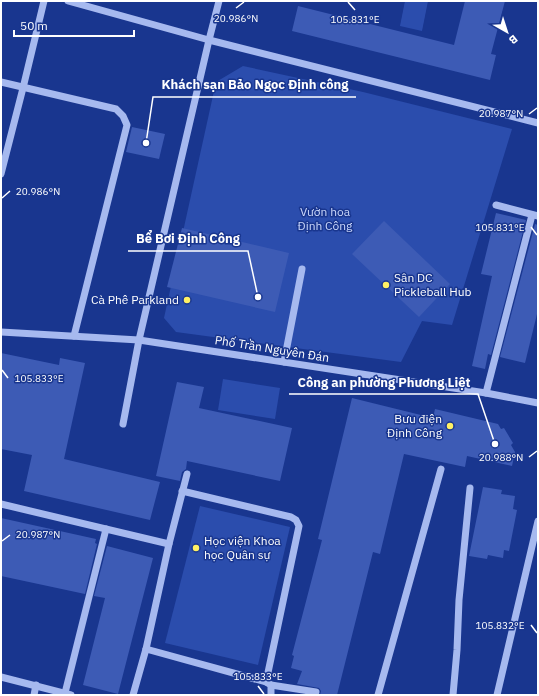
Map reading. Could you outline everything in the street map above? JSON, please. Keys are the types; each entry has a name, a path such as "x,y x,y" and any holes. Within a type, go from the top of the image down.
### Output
{"street":[{"path":"1,174 44,1"},
{"path":"68,1 209,40 538,123"},
{"path":"123,424 139,340 219,1"},
{"path":"1,82 116,109 123,116 128,125 74,336"},
{"path":"486,393 535,215 496,205"},
{"path":"284,362 302,269"},
{"name":"Phố Trần Nguyên Đán","path":"1,332 139,340 486,393 538,403"},
{"path":"378,695 441,469"},
{"path":"133,695 146,649 169,544 187,474"},
{"path":"453,695 459,600 470,488"},
{"path":"182,491 291,517 296,520 299,526 268,684 271,695"},
{"path":"1,504 169,544"},
{"path":"497,695 538,520"},
{"path":"1,677 68,694 106,529"},
{"path":"146,649 268,684 316,692"},
{"path":"34,695 36,686"}],"green space":[{"path":"405,1 428,1 422,31 400,26"},
{"name":"Vườn hoa Định Công","path":"243,66 363,92 512,129 452,325 422,321 401,362 176,332 164,318 216,82"},
{"path":"223,379 280,388 275,419 218,410"},
{"path":"200,506 290,527 258,665 165,643"}],"building":[{"path":"465,1 505,1 491,54 496,55 490,80 292,31 298,6 454,45"},
{"path":"132,127 165,134 159,159 126,152"},
{"path":"496,213 526,220 491,355 488,354 485,369 472,366 492,276 481,274"},
{"path":"384,221 450,284 419,317 352,254"},
{"path":"535,224 538,225 538,310 525,363 500,357"},
{"path":"182,228 289,253 275,312 167,287"},
{"path":"1,353 59,365 60,358 85,363 64,459 160,482 150,520 24,491 32,455 1,449"},
{"path":"177,382 204,387 199,408 292,428 280,481 187,461 186,469 182,472 180,481 156,476"},
{"path":"352,398 433,418 435,409 498,424 501,429 504,428 513,443 511,445 515,452 512,466 467,456 465,467 404,454 380,554 373,552 337,695 320,695 321,691 319,688 297,684 302,671 291,668 294,656 292,655 322,540 318,539"},
{"path":"483,487 502,490 501,494 515,496 513,509 517,510 509,551 504,550 503,558 488,555 487,559 469,556"},
{"path":"1,518 96,539 95,543 97,544 85,594 1,576"},
{"path":"107,546 153,558 118,694 83,685 105,598 94,596"}],"place":[{"name":"Khách sạn Bảo Ngọc Định công","path":"146,143"},
{"name":"Sân DC Pickleball Hub","path":"386,285"},
{"name":"Bể Bơi Định Công","path":"258,297"},
{"name":"Cà Phê Parkland","path":"187,300"},
{"name":"Bưu điện Định Công","path":"450,426"},
{"name":"Công an phường Phương Liệt","path":"495,444"},
{"name":"Học viện Khoa học Quân sự","path":"196,548"}]}
